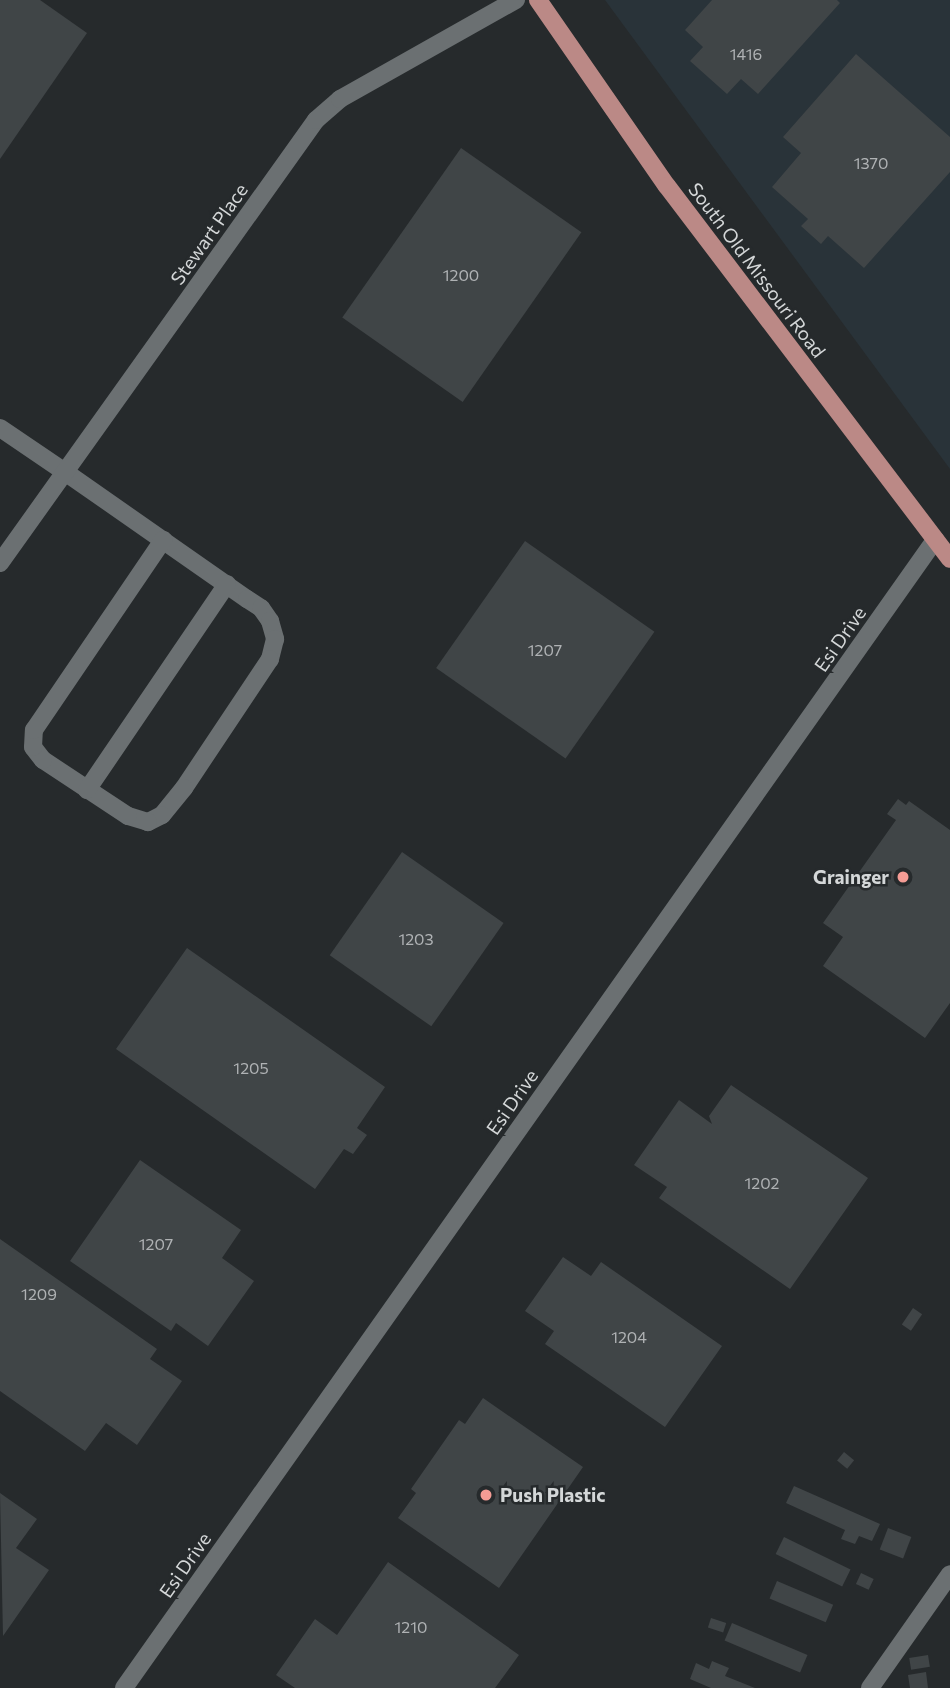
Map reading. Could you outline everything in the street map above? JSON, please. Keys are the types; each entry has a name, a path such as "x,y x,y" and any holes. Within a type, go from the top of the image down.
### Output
{"main road":[{"name":"South Old Missouri Road","path":"538,0 667,186 950,559"}],"street":[{"name":"Stewart Place","path":"0,563 316,120 340,99 516,0"},
{"path":"0,428 65,472 227,584 261,608 275,639 270,659 184,788 162,815 148,822 128,817 43,760 33,747 34,730 163,540"},
{"name":"Esi Drive","path":"124,1688 935,540"},
{"path":"87,790 227,584"},
{"path":"870,1688 950,1574"}],"shaded area":[{"path":"605,0 950,0 950,469"}],"building":[{"path":"0,0 40,0 87,33 0,159"},
{"path":"712,0 837,0 840,3 758,94 741,79 727,94 690,61 703,47 685,30"},
{"path":"856,54 950,137 950,172 864,268 828,236 821,244 801,226 808,219 772,187 801,153 783,137"},
{"path":"461,148 581,232 463,402 342,318"},
{"path":"525,541 654,632 566,759 436,668"},
{"name":"Grainger","path":"898,799 906,805 909,801 950,830 950,1003 925,1038 823,966 843,937 823,923 896,820 887,814"},
{"path":"402,852 504,923 431,1026 330,955"},
{"path":"187,948 385,1087 357,1128 367,1135 353,1154 344,1149 315,1189 116,1049"},
{"path":"731,1085 868,1178 790,1289 659,1198 667,1187 634,1165 679,1100 712,1124 709,1116"},
{"path":"140,1160 241,1230 222,1258 254,1281 208,1346 176,1323 171,1331 70,1261"},
{"path":"0,1239 157,1349 150,1359 182,1381 137,1445 106,1423 85,1451 0,1391"},
{"path":"563,1257 591,1276 601,1262 722,1346 665,1427 545,1344 554,1331 525,1311"},
{"path":"913,1308 922,1314 911,1331 902,1325"},
{"path":"483,1398 583,1467 499,1588 398,1518 416,1493 411,1489 459,1420 465,1424"},
{"path":"844,1452 854,1460 847,1469 837,1461"},
{"path":"794,1486 880,1524 872,1541 859,1536 855,1544 841,1539 845,1530 786,1503"},
{"path":"0,1493 37,1519 16,1548 49,1570 3,1636"},
{"path":"888,1528 911,1537 903,1558 880,1549"},
{"path":"784,1537 851,1569 842,1587 776,1554"},
{"path":"388,1562 519,1655 495,1688 295,1688 276,1675 315,1619 337,1635"},
{"path":"861,1573 874,1579 869,1590 856,1584"},
{"path":"777,1581 833,1605 826,1622 770,1598"},
{"path":"711,1618 726,1623 723,1632 708,1628"},
{"path":"732,1623 807,1655 800,1673 725,1640"},
{"path":"928,1655 930,1667 911,1670 909,1658"},
{"path":"712,1661 729,1668 725,1676 755,1688 711,1688 690,1679 696,1663 709,1669"},
{"path":"926,1672 928,1688 910,1688 908,1675"}],"place":[{"name":"Grainger","path":"903,877"},
{"name":"Push Plastic","path":"486,1495"}]}
